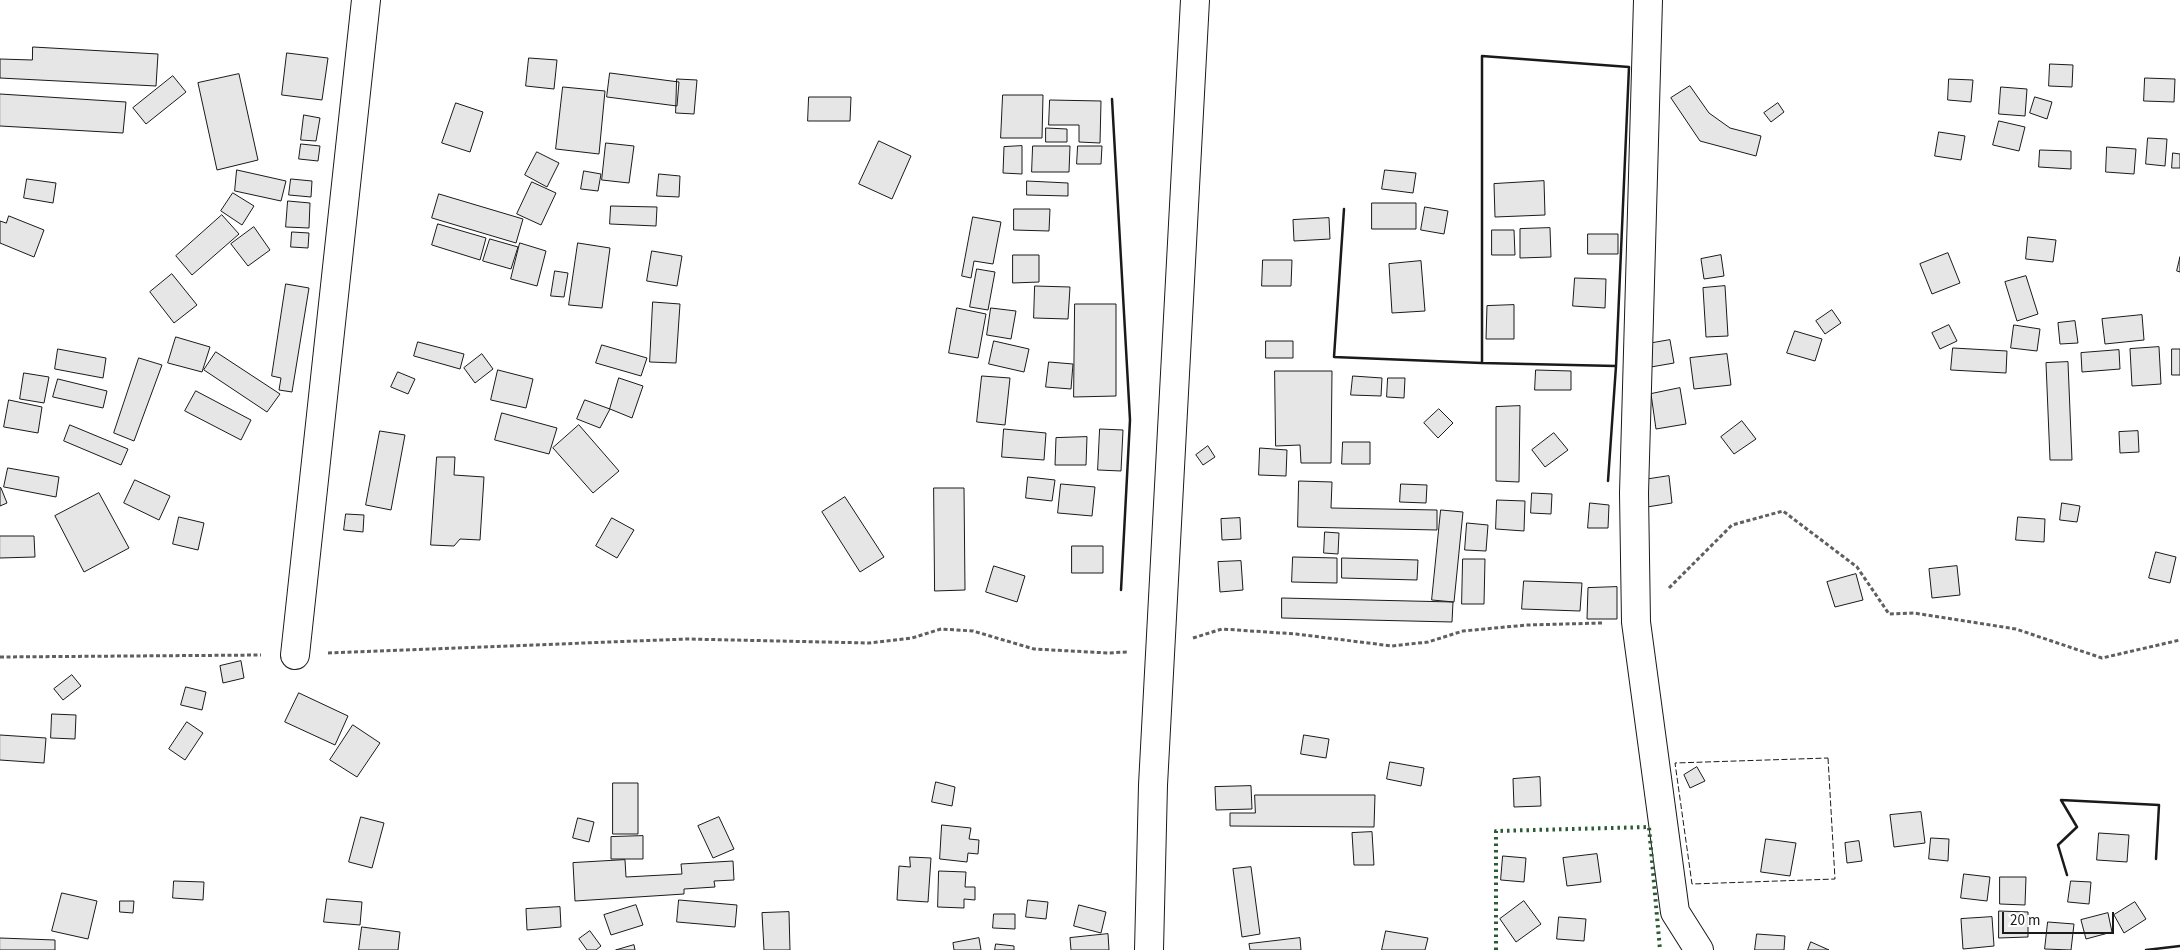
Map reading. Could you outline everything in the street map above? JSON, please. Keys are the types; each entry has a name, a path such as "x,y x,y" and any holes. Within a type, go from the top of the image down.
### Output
{"street":[{"path":"295,654 366,0"},
{"path":"1150,950 1153,784 1195,0"},
{"path":"1648,0 1634,493 1636,622 1676,912 1699,950"}],"path":[{"path":"0,657 295,654 687,639 870,643 912,638 941,629 973,631 1034,649 1108,653 1160,649 1222,629 1296,634 1392,646 1428,642 1463,631 1527,625 1636,622 1732,525 1783,511 1857,567 1890,614 1914,613 2016,630 2102,658 2180,640"}],"building":[{"path":"33,47 158,54 156,86 0,78 0,59 32,60"},
{"path":"287,53 328,58 322,100 282,95"},
{"path":"529,58 557,60 554,89 526,86"},
{"path":"2050,64 2073,65 2072,87 2049,86"},
{"path":"610,73 679,82 677,106 607,97"},
{"path":"239,74 258,160 217,170 198,83"},
{"path":"173,76 186,92 146,124 133,108"},
{"path":"2145,78 2175,79 2174,102 2144,101"},
{"path":"677,79 697,80 694,114 676,113"},
{"path":"1949,79 1973,80 1971,102 1948,100"},
{"path":"1690,86 1709,113 1730,128 1761,136 1756,156 1700,141 1671,98"},
{"path":"563,87 605,91 599,154 556,149"},
{"path":"2001,87 2027,89 2025,116 1999,114"},
{"path":"0,94 126,102 123,133 0,126"},
{"path":"1003,95 1043,95 1042,138 1001,138"},
{"path":"809,97 851,97 850,121 808,121"},
{"path":"2035,97 2052,102 2047,119 2030,113"},
{"path":"1050,100 1101,101 1100,143 1079,142 1079,125 1049,125"},
{"path":"456,103 483,112 470,152 442,143"},
{"path":"1778,103 1784,112 1771,122 1764,113"},
{"path":"304,115 320,118 316,141 301,140"},
{"path":"1999,121 2025,127 2019,151 1993,145"},
{"path":"1046,128 1067,129 1067,142 1046,142"},
{"path":"1939,132 1965,136 1961,160 1935,156"},
{"path":"2148,138 2167,139 2165,166 2146,164"},
{"path":"879,141 911,156 892,199 859,184"},
{"path":"606,143 634,146 629,183 602,180"},
{"path":"301,144 320,146 318,161 299,159"},
{"path":"1022,146 1022,174 1003,173 1004,147"},
{"path":"1033,146 1070,146 1069,172 1032,172"},
{"path":"1078,146 1102,146 1101,164 1077,164"},
{"path":"2107,147 2136,149 2134,174 2106,172"},
{"path":"2040,150 2071,151 2071,169 2039,167"},
{"path":"537,152 559,163 547,187 525,175"},
{"path":"2173,153 2180,154 2180,168 2172,168"},
{"path":"237,170 286,181 281,201 235,191"},
{"path":"1385,170 1416,173 1413,193 1382,189"},
{"path":"584,171 601,174 598,191 581,189"},
{"path":"659,174 680,176 679,197 657,196"},
{"path":"27,179 56,183 53,203 24,198"},
{"path":"291,179 312,181 311,197 289,195"},
{"path":"1027,181 1068,183 1068,196 1027,195"},
{"path":"1544,181 1545,215 1495,217 1494,184"},
{"path":"532,182 556,193 541,225 517,214"},
{"path":"233,193 254,206 242,225 221,211"},
{"path":"439,194 523,219 516,243 432,218"},
{"path":"288,201 310,203 309,228 286,227"},
{"path":"1372,203 1416,203 1416,229 1372,229"},
{"path":"611,206 657,207 656,226 610,224"},
{"path":"1425,207 1448,211 1444,234 1421,230"},
{"path":"1014,209 1050,209 1049,231 1014,230"},
{"path":"222,215 239,234 192,275 176,256"},
{"path":"9,216 44,230 34,257 0,243 0,221 6,223"},
{"path":"973,217 1001,222 993,264 974,261 971,278 962,276"},
{"path":"1329,218 1330,239 1294,241 1293,220"},
{"path":"438,224 486,238 480,260 432,245"},
{"path":"254,227 270,250 248,266 231,244"},
{"path":"1550,228 1551,257 1520,258 1520,229"},
{"path":"1492,230 1514,230 1515,255 1492,255"},
{"path":"292,232 309,233 308,248 291,247"},
{"path":"1588,234 1618,234 1618,254 1588,254"},
{"path":"2028,237 2056,240 2053,262 2026,259"},
{"path":"490,239 518,247 511,269 483,261"},
{"path":"520,243 546,251 537,286 511,279"},
{"path":"578,243 610,248 602,308 569,305"},
{"path":"652,251 682,256 677,286 647,281"},
{"path":"1948,253 1960,283 1932,294 1920,264"},
{"path":"1013,255 1039,255 1039,282 1013,283"},
{"path":"1721,255 1724,276 1704,279 1701,259"},
{"path":"2180,257 2180,272 2177,271"},
{"path":"1263,260 1292,260 1291,286 1262,286"},
{"path":"1421,261 1425,311 1392,313 1389,264"},
{"path":"977,269 995,272 988,310 970,307"},
{"path":"555,271 568,273 564,297 551,296"},
{"path":"172,274 197,305 174,323 150,292"},
{"path":"2026,276 2038,314 2017,321 2005,282"},
{"path":"1575,278 1606,279 1605,308 1573,306"},
{"path":"286,284 309,288 292,392 279,390 281,378 272,376"},
{"path":"1035,286 1070,287 1068,319 1034,318"},
{"path":"1725,286 1728,336 1706,337 1703,288"},
{"path":"653,302 680,304 676,363 650,362"},
{"path":"1075,304 1116,304 1116,396 1074,397"},
{"path":"1514,305 1514,339 1486,339 1487,306"},
{"path":"957,308 986,314 978,358 949,353"},
{"path":"991,308 1016,311 1011,339 987,335"},
{"path":"1832,310 1841,323 1825,334 1816,321"},
{"path":"2142,315 2144,340 2105,344 2102,319"},
{"path":"2075,321 2078,343 2060,344 2058,323"},
{"path":"1949,325 1957,341 1940,349 1932,333"},
{"path":"2014,325 2040,329 2037,351 2011,348"},
{"path":"1795,331 1822,339 1815,361 1787,353"},
{"path":"176,337 210,347 202,372 168,363"},
{"path":"1670,340 1674,363 1651,367 1647,344"},
{"path":"994,341 1029,349 1024,372 989,364"},
{"path":"1266,341 1293,341 1293,358 1266,358"},
{"path":"418,342 464,354 460,369 414,356"},
{"path":"602,345 647,358 641,376 596,363"},
{"path":"2159,347 2161,384 2132,386 2130,349"},
{"path":"1953,348 2007,351 2006,373 1951,370"},
{"path":"58,349 106,358 103,378 55,369"},
{"path":"2172,349 2180,349 2180,375 2172,375"},
{"path":"2119,350 2120,369 2082,372 2081,353"},
{"path":"216,352 280,394 267,412 204,370"},
{"path":"482,354 493,369 475,383 464,368"},
{"path":"1727,354 1731,385 1694,389 1690,358"},
{"path":"139,358 162,365 134,441 114,433"},
{"path":"1049,362 1073,364 1071,389 1046,387"},
{"path":"2068,362 2072,460 2050,460 2046,363"},
{"path":"498,370 533,379 526,408 491,400"},
{"path":"1536,370 1571,371 1571,390 1535,390"},
{"path":"1275,371 1332,371 1331,463 1301,463 1300,445 1276,446"},
{"path":"398,372 415,379 408,394 391,387"},
{"path":"24,373 49,377 44,403 20,399"},
{"path":"982,376 1010,378 1005,425 977,422"},
{"path":"1353,376 1382,378 1381,396 1351,395"},
{"path":"619,378 643,386 632,418 610,409"},
{"path":"1388,378 1405,378 1404,398 1387,397"},
{"path":"58,379 107,391 103,408 53,397"},
{"path":"1680,388 1686,424 1656,429 1651,394"},
{"path":"196,391 251,420 241,440 185,411"},
{"path":"9,400 42,407 38,433 4,427"},
{"path":"585,400 610,409 600,428 577,419"},
{"path":"1520,406 1519,482 1496,481 1496,407"},
{"path":"1439,409 1453,423 1438,438 1424,423"},
{"path":"502,413 557,428 549,454 495,440"},
{"path":"1742,421 1756,439 1734,454 1721,437"},
{"path":"70,425 128,449 121,465 64,441"},
{"path":"579,425 619,471 593,493 553,448"},
{"path":"1004,429 1046,433 1044,460 1002,457"},
{"path":"1100,429 1123,430 1121,471 1098,470"},
{"path":"380,431 405,435 391,510 366,505"},
{"path":"2138,431 2139,452 2120,453 2119,432"},
{"path":"1554,433 1568,450 1545,467 1532,450"},
{"path":"1087,437 1086,465 1055,465 1056,438"},
{"path":"1343,442 1370,442 1370,464 1342,464"},
{"path":"1208,446 1215,457 1203,465 1196,455"},
{"path":"1260,448 1287,450 1286,476 1259,475"},
{"path":"437,457 455,457 454,475 484,477 480,540 460,539 454,546 431,545"},
{"path":"8,468 59,477 56,497 4,487"},
{"path":"1669,476 1672,503 1647,507 1643,480"},
{"path":"1028,477 1055,480 1052,501 1026,498"},
{"path":"135,480 170,496 159,520 124,503"},
{"path":"1299,481 1332,482 1331,508 1437,510 1437,530 1298,527"},
{"path":"1061,484 1095,487 1092,516 1058,513"},
{"path":"1401,484 1427,485 1426,503 1400,502"},
{"path":"0,488 7,503 0,506"},
{"path":"934,488 964,488 965,590 935,591"},
{"path":"99,493 129,548 84,572 55,516"},
{"path":"1532,493 1552,494 1551,514 1531,513"},
{"path":"845,497 884,557 860,572 822,512"},
{"path":"1497,500 1525,501 1524,531 1496,529"},
{"path":"1590,503 1609,505 1608,528 1588,528"},
{"path":"2062,503 2080,506 2077,522 2060,520"},
{"path":"1441,510 1463,512 1454,602 1432,600"},
{"path":"346,514 364,515 363,532 344,530"},
{"path":"179,517 204,523 198,550 173,544"},
{"path":"2018,517 2045,519 2044,542 2016,540"},
{"path":"612,518 634,530 617,558 596,546"},
{"path":"1240,518 1241,539 1222,540 1221,519"},
{"path":"1467,523 1488,525 1486,551 1465,550"},
{"path":"1325,532 1339,533 1338,554 1324,553"},
{"path":"0,536 34,536 35,557 0,558"},
{"path":"1072,546 1103,546 1103,573 1072,573"},
{"path":"2156,552 2176,557 2170,583 2149,578"},
{"path":"1293,557 1337,558 1337,583 1292,582"},
{"path":"1342,558 1418,560 1417,580 1342,578"},
{"path":"1463,559 1485,559 1484,604 1462,604"},
{"path":"1241,561 1243,590 1220,592 1218,562"},
{"path":"994,566 1025,576 1017,602 986,592"},
{"path":"1957,566 1960,595 1932,598 1929,569"},
{"path":"1856,574 1863,600 1835,607 1827,582"},
{"path":"1524,581 1582,583 1580,611 1522,609"},
{"path":"1617,587 1617,619 1587,619 1588,588"},
{"path":"1282,598 1453,602 1452,622 1282,618"},
{"path":"241,661 244,678 223,683 220,666"},
{"path":"72,675 81,686 63,700 54,689"},
{"path":"186,687 206,692 202,710 181,705"},
{"path":"299,693 348,716 335,745 285,722"},
{"path":"52,714 76,715 75,739 51,738"},
{"path":"187,722 203,733 185,760 169,749"},
{"path":"353,725 380,743 357,777 330,760"},
{"path":"0,735 46,738 44,763 0,760"},
{"path":"1304,735 1329,739 1326,758 1301,754"},
{"path":"1390,762 1424,768 1421,786 1387,779"},
{"path":"1697,767 1705,781 1690,788 1684,775"},
{"path":"1540,777 1541,806 1514,807 1513,779"},
{"path":"936,782 955,787 952,806 932,802"},
{"path":"613,783 638,783 638,834 613,834"},
{"path":"1251,786 1252,809 1216,810 1215,787"},
{"path":"1255,795 1375,795 1374,827 1230,826 1230,813 1255,813"},
{"path":"1921,812 1925,843 1894,847 1890,815"},
{"path":"361,817 384,823 372,868 349,862"},
{"path":"719,817 734,849 713,858 698,826"},
{"path":"578,818 594,822 589,842 573,838"},
{"path":"942,825 971,828 969,839 979,840 978,854 968,853 967,862 940,859"},
{"path":"1372,832 1374,865 1354,865 1352,833"},
{"path":"2099,833 2129,835 2127,862 2097,860"},
{"path":"643,836 643,859 611,859 611,837"},
{"path":"1931,838 1949,839 1948,861 1929,859"},
{"path":"1766,839 1796,843 1790,876 1761,872"},
{"path":"1859,841 1862,861 1847,863 1845,843"},
{"path":"1597,854 1601,882 1567,886 1563,858"},
{"path":"1503,856 1526,858 1524,882 1501,880"},
{"path":"910,857 931,858 928,902 897,900 899,866 910,867"},
{"path":"625,860 626,877 682,874 681,864 733,861 734,880 714,881 715,887 684,889 684,894 575,901 573,863"},
{"path":"1251,867 1260,934 1242,937 1233,869"},
{"path":"939,871 966,872 965,887 975,887 975,900 964,899 964,908 938,907"},
{"path":"1964,874 1990,877 1987,901 1961,898"},
{"path":"2000,877 2026,877 2025,905 2000,904"},
{"path":"174,881 204,882 203,900 173,898"},
{"path":"2071,881 2091,882 2089,904 2068,902"},
{"path":"62,893 97,901 88,939 52,931"},
{"path":"327,899 362,902 360,925 324,922"},
{"path":"679,900 737,905 735,927 677,922"},
{"path":"1028,900 1048,902 1046,919 1026,917"},
{"path":"120,901 134,901 133,913 120,912"},
{"path":"1524,901 1541,924 1516,942 1500,919"},
{"path":"2135,902 2146,919 2124,933 2114,915"},
{"path":"636,905 643,925 611,935 604,915"},
{"path":"1079,905 1106,912 1101,933 1074,926"},
{"path":"560,907 561,927 527,930 526,909"},
{"path":"1999,911 2028,912 2028,937 1999,938"},
{"path":"789,912 790,950 764,950 762,913"},
{"path":"2108,913 2112,932 2086,939 2081,920"},
{"path":"994,914 1015,914 1015,929 993,928"},
{"path":"1559,917 1586,919 1584,941 1557,939"},
{"path":"1992,917 1994,946 1963,949 1961,919"},
{"path":"2048,922 2074,924 2071,950 2045,949"},
{"path":"362,927 400,932 398,950 359,950"},
{"path":"590,931 601,946 596,950 587,950 579,939"},
{"path":"1386,931 1428,938 1425,950 1382,950"},
{"path":"1108,934 1109,950 1071,950 1070,938"},
{"path":"1757,934 1785,936 1784,950 1755,950"},
{"path":"0,938 55,940 55,950 0,950"},
{"path":"979,938 981,950 954,950 953,943"},
{"path":"1300,938 1301,950 1250,950 1249,944"},
{"path":"1811,942 1829,950 1808,950"},
{"path":"996,944 1014,946 1014,950 995,950"},
{"path":"634,945 635,950 616,950"}],"hedge":[{"path":"1496,950 1496,831 1649,827 1660,950"}],"fence":[{"path":"1828,758 1835,879 1692,884 1675,763 1828,758"}],"wall":[{"path":"1482,363 1482,56 1629,67 1616,366 1608,481"},
{"path":"1112,99 1130,420 1121,590"},
{"path":"1344,209 1334,357 1616,366"},
{"path":"2067,875 2058,845 2077,827 2061,800 2159,805 2156,859"},
{"path":"2146,950 2180,946"}]}
